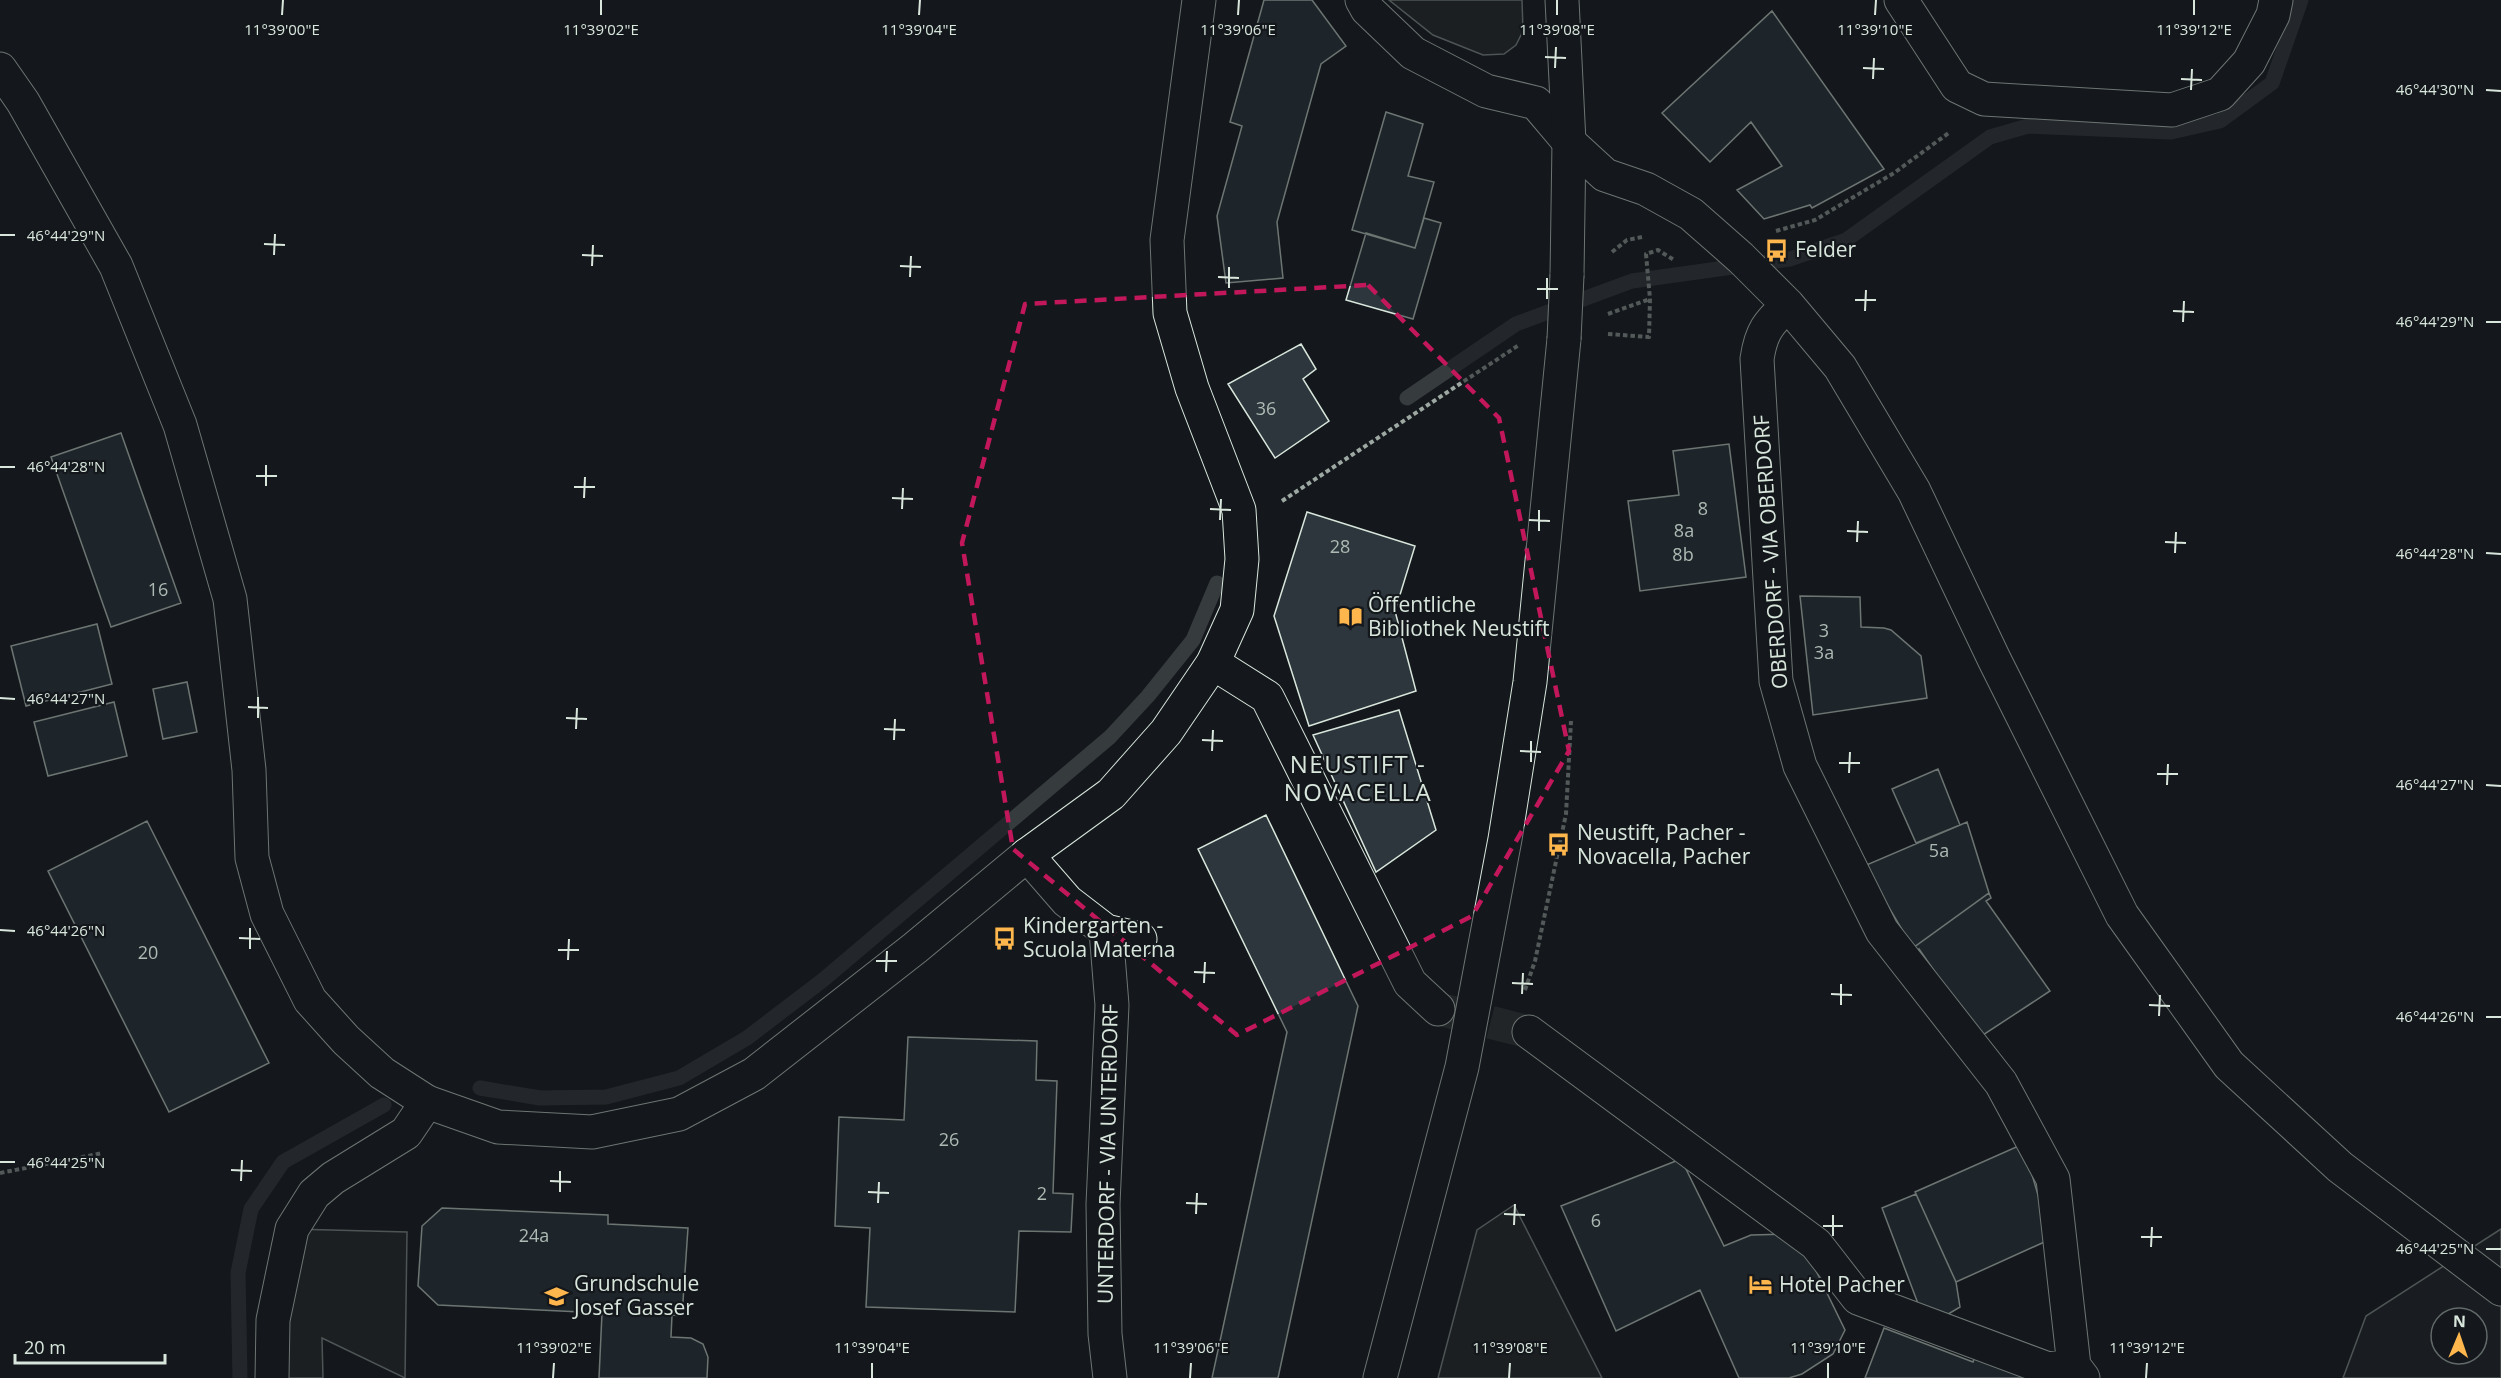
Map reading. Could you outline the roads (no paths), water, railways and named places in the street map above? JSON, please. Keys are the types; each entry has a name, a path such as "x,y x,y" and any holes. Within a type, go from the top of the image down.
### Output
{"street":[{"path":"0,69 23,102 116,266 180,425 230,599 249,770 252,858 267,914 310,1000 346,1040 382,1073 427,1102 498,1127 592,1132 679,1114 754,1074 915,948 1026,855 1111,794 1166,732 1213,663 1237,610 1242,559 1239,510 1192,388 1170,313 1167,240 1199,0"},
{"path":"1362,0 1367,9 1413,53 1486,91 1536,103 1569,142 1605,175 1646,189 1691,214 1741,258 1788,305 1840,368 1914,491 1994,659 2122,915 2229,1065 2340,1167 2501,1289"},
{"path":"1380,1378 1462,1067 1505,839 1530,682 1564,339 1569,142 1562,0"},
{"path":"1901,0 1957,86 1984,99 2172,110 2220,94 2249,62 2273,15 2276,0"},
{"name":"OBERDORF - VIA OBERDORF","path":"1788,305 1770,322 1760,338 1757,359 1776,681 1800,766 1882,931 2001,1083 2053,1179 2079,1372"},
{"path":"1213,663 1267,697 1410,983 1438,1009"},
{"path":"1026,855 1067,901 1106,931 1140,939"},
{"name":"UNTERDORF - VIA UNTERDORF","path":"1106,931 1112,1005 1103,1204 1105,1334 1110,1378"},
{"path":"1529,1032 1816,1244 1858,1298 2048,1369 2079,1372"},
{"path":"272,1378 273,1320 292,1229 314,1194 333,1178 406,1133 427,1102"}],"waterway":[{"path":"1407,398 1516,324 1632,281 1790,259 1846,240 1990,137 2028,126 2171,132 2220,121 2272,83 2301,0"},
{"path":"480,1088 540,1098 606,1097 679,1078 747,1038 823,980 1110,737 1148,696 1193,640 1217,583"},
{"path":"240,1378 238,1273 251,1209 283,1162 384,1105"}],"tunnel":[{"path":"1443,1010 1529,1032"}],"place":[{"name":"Felder","path":"1777,250"},
{"name":"Öffentliche Bibliothek Neustift","path":"1350,617"},
{"name":"Neustift, Pacher - Novacella, Pacher","path":"1559,845"},
{"name":"Kindergarten - Scuola Materna","path":"1005,938"},
{"name":"Hotel Pacher","path":"1761,1285"},
{"name":"Grundschule Josef Gasser","path":"556,1296"}],"district":[{"name":"NEUSTIFT - NOVACELLA","path":"1358,779"}]}
